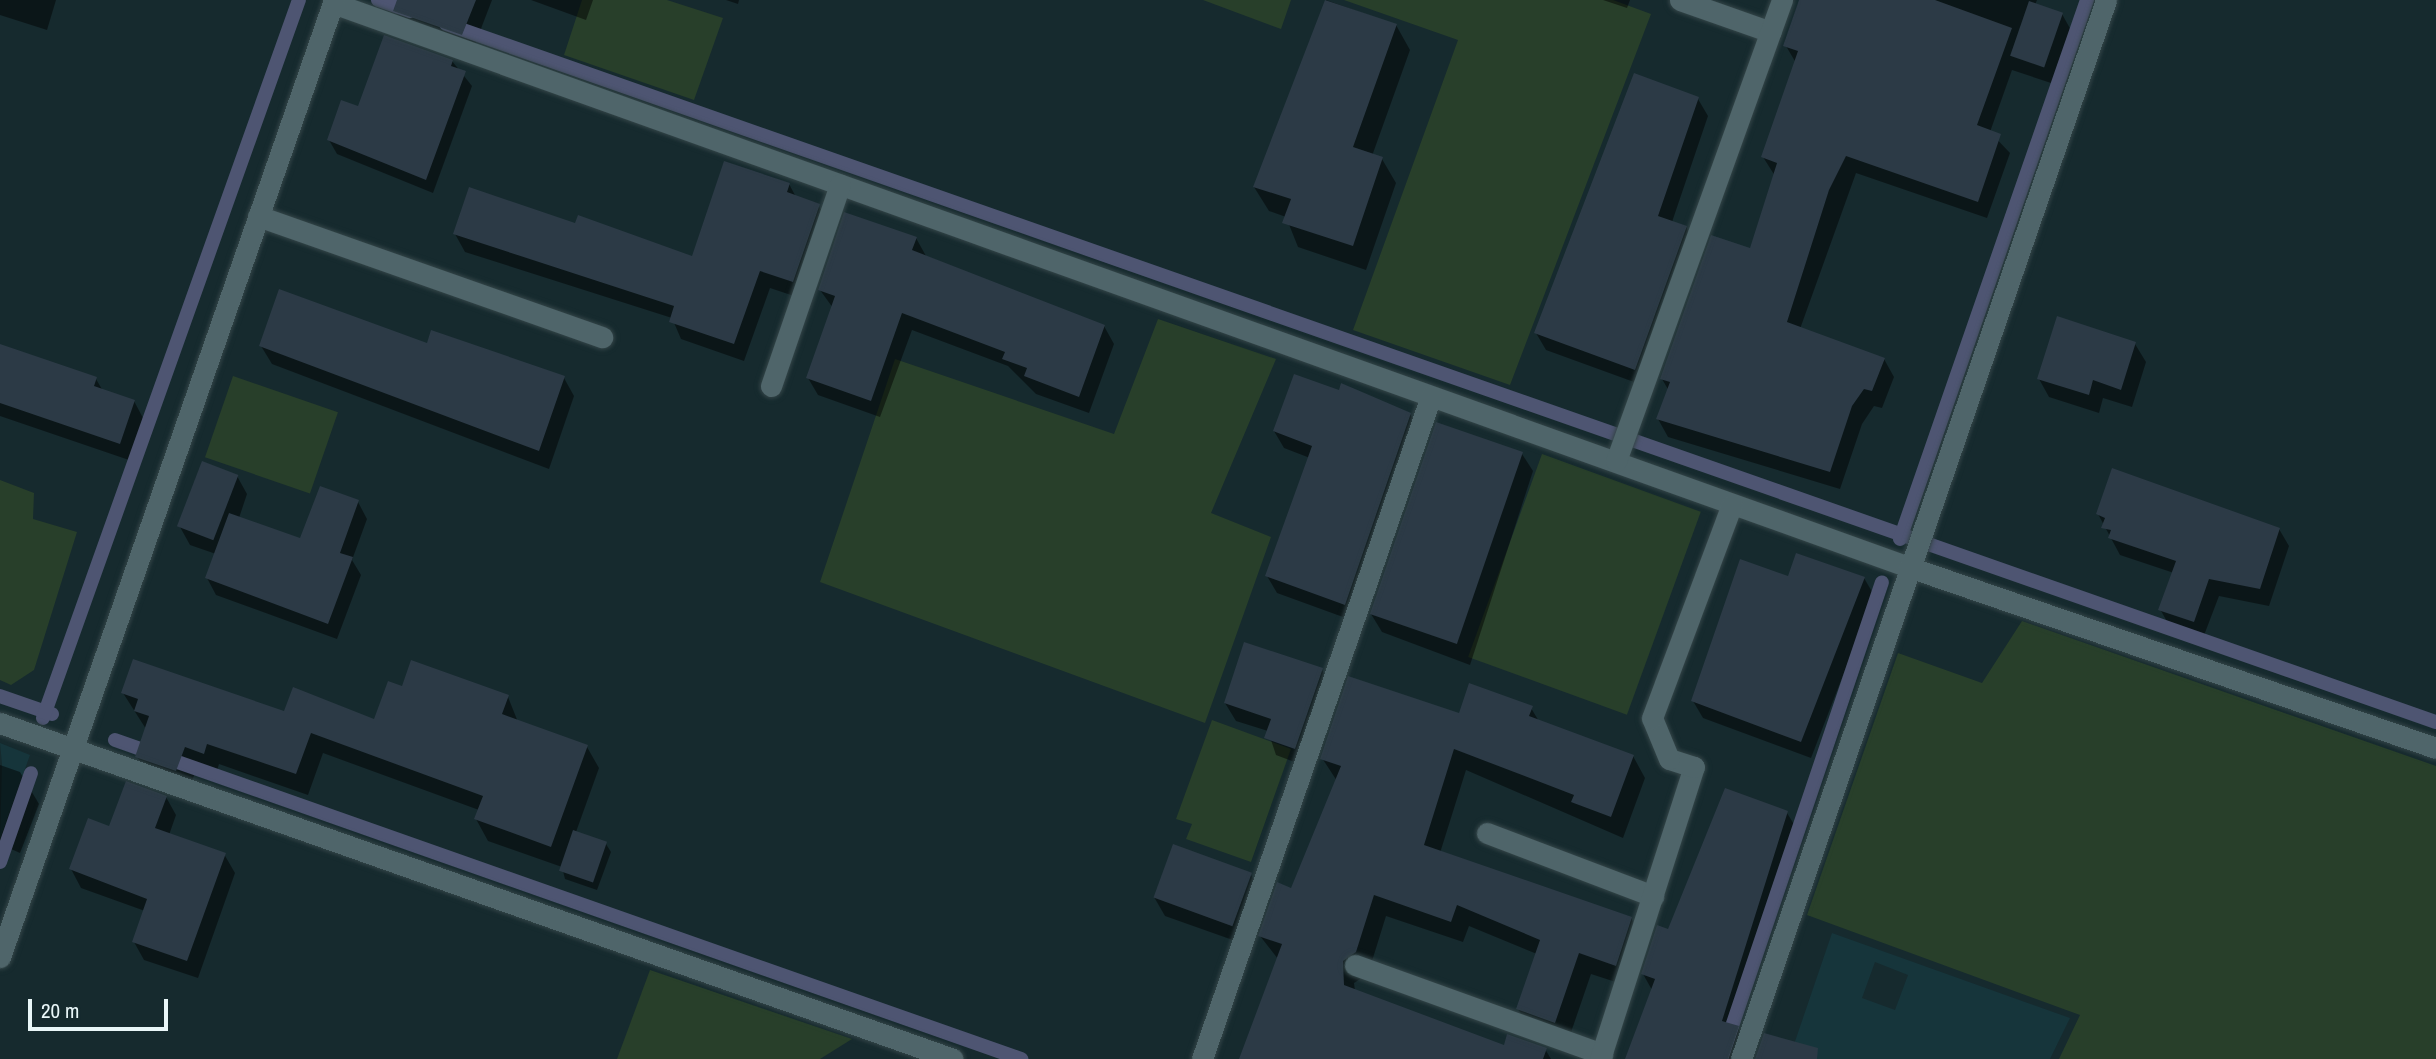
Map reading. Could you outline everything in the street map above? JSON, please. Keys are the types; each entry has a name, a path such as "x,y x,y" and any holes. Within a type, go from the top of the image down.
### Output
{"street":[{"path":"1680,0 1770,32"},
{"path":"1618,455 1782,0"},
{"path":"1741,1059 2106,0"},
{"path":"0,957 334,1 1431,396 1618,455 1732,504 1912,559 2436,748"},
{"path":"771,386 840,185"},
{"path":"258,216 602,337"},
{"path":"1202,1059 1431,396"},
{"path":"1355,965 1601,1057 1694,767 1669,759 1653,718 1732,504"},
{"path":"0,723 953,1059"},
{"path":"1487,833 1653,896"}],"shaded area":[{"path":"0,743 30,755 0,839 2,764"},
{"path":"1832,933 2070,1018 2050,1059 1789,1059","holes":["1875,962 1908,975 1895,1010 1862,998"]}],"green space":[{"path":"582,0 667,0 723,18 694,100 564,55"},
{"path":"1203,0 1291,0 1281,29"},
{"path":"1344,0 1613,0 1651,14 1510,385 1353,330 1458,40"},
{"path":"1158,319 1276,359 1211,513 1271,537 1205,723 820,582 895,359 1114,434"},
{"path":"233,376 338,412 310,493 205,457"},
{"path":"1542,454 1701,512 1627,715 1468,657"},
{"path":"0,480 34,493 33,519 77,532 34,670 11,685 0,680"},
{"path":"2022,621 2436,766 2436,1059 2059,1059 2080,1015 1807,915 1898,653 1982,683"},
{"path":"1212,720 1291,749 1251,862 1186,839 1192,824 1176,819"},
{"path":"650,970 852,1039 820,1059 617,1059"}],"building":[{"path":"397,0 476,0 462,35 393,11"},
{"path":"1325,0 1397,24 1353,147 1383,157 1353,246 1282,223 1291,199 1253,187"},
{"path":"1799,0 1935,0 2012,28 1977,125 2001,134 1978,202 1846,156 1829,190 1787,322 1885,358 1872,391 1864,389 1852,406 1830,472 1656,419 1670,382 1660,379 1711,235 1750,248 1777,163 1761,157 1798,51 1783,46"},
{"path":"2029,1 2063,13 2044,68 2010,56"},
{"path":"384,35 453,60 451,66 466,71 426,180 327,140 341,100 358,106"},
{"path":"1634,73 1699,97 1658,216 1687,226 1635,370 1534,333"},
{"path":"724,161 790,183 787,192 820,204 793,282 760,271 734,344 669,322 674,306 453,234 469,187 575,223 578,215 692,256"},
{"path":"844,212 917,237 912,250 1105,325 1079,397 1024,376 1027,368 1002,359 1005,352 902,313 871,401 806,378 835,296 818,290"},
{"path":"279,289 427,343 431,330 565,376 539,451 259,346"},
{"path":"2057,316 2136,342 2121,390 2093,380 2089,395 2037,379"},
{"path":"0,344 97,377 94,386 135,400 120,444 0,403"},
{"path":"1294,374 1339,390 1341,383 1411,413 1345,605 1265,576 1312,446 1273,431"},
{"path":"1436,422 1523,452 1457,644 1370,614"},
{"path":"202,461 238,475 213,540 177,526"},
{"path":"2112,468 2280,528 2260,589 2209,579 2194,622 2158,610 2176,561 2108,538 2111,530 2101,528 2105,518 2096,514"},
{"path":"320,486 359,500 340,553 353,557 328,624 205,578 229,513 300,538"},
{"path":"1796,553 1865,577 1801,742 1691,701 1740,559 1788,576"},
{"path":"1244,642 1323,668 1295,749 1264,738 1271,719 1224,703"},
{"path":"133,659 284,711 293,687 374,719 388,681 402,686 411,660 509,695 502,714 588,745 551,847 474,819 483,796 311,733 296,774 207,744 204,754 185,747 176,771 135,757 149,716 134,711 138,699 121,693"},
{"path":"1348,676 1459,713 1469,683 1533,706 1529,716 1634,755 1611,817 1571,802 1574,795 1454,749 1424,845 1632,917 1616,966 1579,953 1555,1023 1516,1009 1540,940 1457,905 1451,922 1374,895 1356,952 1343,961 1344,985 1504,1045 1507,1034 1547,1048 1543,1059 1239,1059 1282,944 1258,936 1277,882 1291,888 1341,766 1320,759"},
{"path":"126,781 167,796 155,828 226,853 187,961 132,942 147,899 69,869 88,818 109,826"},
{"path":"1725,788 1788,811 1722,1021 1739,1026 1728,1059 1625,1059 1655,979 1641,974 1657,925 1668,929"},
{"path":"573,830 607,842 593,882 559,871"},
{"path":"1173,844 1252,873 1232,926 1154,898"},
{"path":"1764,1033 1818,1048 1817,1059 1755,1059"}],"waterway":[{"path":"43,718 299,0"},
{"path":"378,0 410,11"},
{"path":"1900,539 2087,0"},
{"path":"446,24 2436,722"},
{"path":"1721,1059 1882,582"},
{"path":"0,696 52,714"},
{"path":"115,740 1021,1059"},
{"path":"0,862 31,773"}]}
